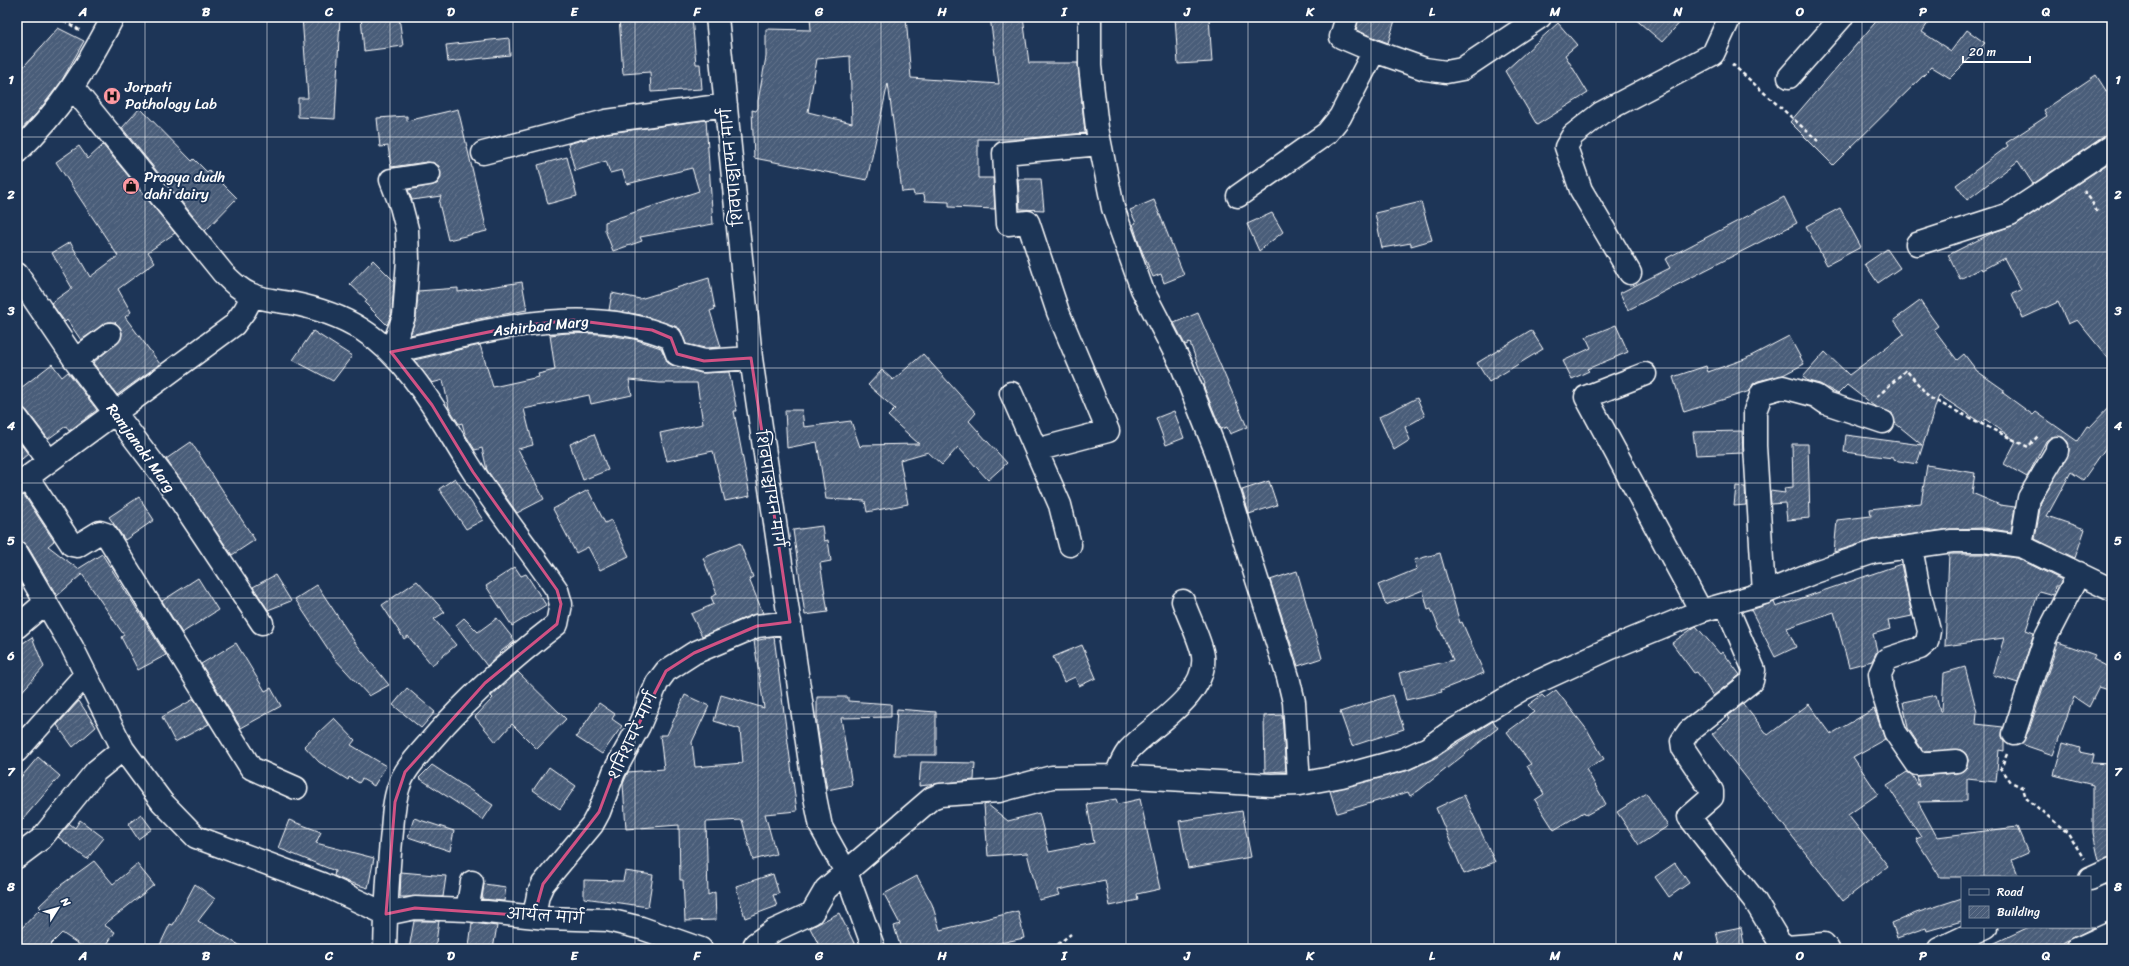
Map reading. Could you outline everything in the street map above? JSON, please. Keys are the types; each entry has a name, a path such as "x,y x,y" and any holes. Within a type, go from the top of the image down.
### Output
{"street":[{"path":"17,152 39,131 73,88 113,17"},
{"name":"शिवपाञ्चायन मार्ग","path":"717,17 751,358 815,797 821,827 846,872 874,949"},
{"path":"1090,17 1090,66 1100,144 1113,208 1126,248 1142,289 1182,366 1216,451 1288,677 1294,702 1299,784"},
{"path":"1347,17 1341,37 1374,51 1425,69 1446,72 1462,69 1538,17"},
{"path":"1630,273 1581,190 1566,147 1573,135 1601,113 1713,54 1730,17"},
{"path":"1789,77 1842,17"},
{"path":"1238,196 1327,133 1340,117 1374,51"},
{"path":"73,88 223,273 237,287 253,295 307,306 335,315 362,329 391,352 408,371 432,405 473,472 557,590 561,604 560,617 557,624 521,651 485,683 443,726 405,772 399,786 395,802 386,914 385,949"},
{"path":"483,153 606,121 726,105"},
{"path":"1036,450 1108,431 1058,312 1028,222 1008,224 1004,153 1100,144"},
{"path":"1917,244 2010,214 2112,146"},
{"path":"391,352 404,316 408,259 407,229 401,206 390,180 429,174"},
{"name":"Ramjanaki Marg","path":"17,274 75,360 116,412 175,492 262,624"},
{"path":"253,295 246,310 234,325 22,481 72,545 77,546 100,532 106,534 251,768 296,788"},
{"name":"Ashirbad Marg","path":"391,352 518,326 573,320 599,321 652,330 671,338 677,354 704,361 751,358"},
{"path":"75,360 110,334"},
{"path":"1645,374 1586,397 1701,611"},
{"path":"1764,593 1755,446 1756,412 1762,393 1783,387 1816,396 1826,403 1883,422"},
{"path":"1011,392 1060,505 1070,545"},
{"path":"17,418 49,461"},
{"path":"2021,546 2029,498 2057,451 2057,448"},
{"path":"753,949 755,944 773,931 812,913 826,889 932,798 940,794 999,791 1052,777 1116,776 1234,783 1299,784 1342,776 1404,759 1428,748 1449,733 1522,689 1611,648 1701,611 1764,593 1815,572 1874,552 1911,548 1952,541 1984,541 2021,546 2112,590"},
{"path":"1911,548 1929,631 1927,642 1920,648 1887,659 1880,674 1882,690 1895,732 1917,764 1956,761"},
{"path":"17,553 72,647 123,749 162,802 196,837 322,884 386,914"},
{"path":"2014,734 2045,639 2079,573"},
{"path":"1116,776 1119,764 1128,752 1179,708 1197,682 1202,669 1203,655 1183,601"},
{"path":"17,627 46,602"},
{"path":"1726,605 1754,670 1752,681 1689,732 1682,741 1683,748 1712,791 1712,797 1689,817 1756,901 1779,941 1787,947 1824,944 1828,949"},
{"name":"शनिशचरे मार्ग","path":"534,916 538,894 543,884 592,825 599,812 614,772 639,726 658,683 666,671 694,652 757,626 790,622"},
{"path":"17,751 85,675"},
{"path":"17,857 40,839 96,771 123,749"},
{"path":"467,910 472,882"},
{"name":"आर्यल मार्ग","path":"386,914 415,908 467,910 546,918 608,920 641,928 700,949"},
{"path":"1939,949 1984,928"},
{"path":"2077,949 2112,933"}],"path":[{"path":"1713,54 1727,59 1818,141"},
{"path":"1860,414 1906,370 1930,398 1944,403 1965,417 2028,447 2037,435 2057,448"},
{"path":"2014,734 2001,768 2011,782 2023,788 2026,798 2068,833 2099,875"},
{"path":"1052,949 1071,934"}],"highlighted area":[{"path":"573,320 652,330 671,338 677,354 704,361 751,358 790,622 757,626 694,653 666,671 614,772 599,812 543,884 534,916 415,908 386,914 395,802 405,772 485,683 557,624 561,604 557,590 473,472 432,405 391,352 518,326"}],"building":[{"path":"302,17 340,17 335,119 298,117 298,98 308,98"},
{"path":"361,17 399,17 403,46 364,51"},
{"path":"619,17 692,17 696,64 700,64 702,89 651,92 650,72 623,74"},
{"path":"810,17 906,17 911,78 999,84 990,17 1023,17 1029,63 1078,63 1085,133 1020,139 978,139 978,178 993,178 995,209 949,207 949,202 925,201 924,194 914,195 913,191 902,192 888,83 867,180 754,158 752,110 756,111 758,108 766,57 766,29 811,30","holes":["850,56 852,123 808,112 817,59"]},
{"path":"1175,17 1209,17 1212,62 1178,64"},
{"path":"1359,17 1396,17 1388,43 1356,30"},
{"path":"1633,17 1685,17 1662,42"},
{"path":"1880,17 1932,17 1922,32 1951,51 1967,30 1985,43 1950,78 1932,67 1833,165 1790,122"},
{"path":"1558,23 1577,45 1565,55 1588,93 1537,125 1505,71"},
{"path":"58,28 84,41 61,82 37,113 17,134 17,74"},
{"path":"509,38 510,55 448,62 446,45"},
{"path":"2096,75 2112,100 2112,134 2105,136 2033,184 2018,161 1967,200 1956,185 2008,146 2006,143 2047,116 2044,110"},
{"path":"140,108 192,161 194,159 207,172 209,170 237,198 205,231 122,128"},
{"path":"458,109 487,231 448,240 439,203 441,196 412,200 408,190 437,184 441,178 439,166 434,163 427,162 391,167 388,146 380,147 377,118 407,116 407,121"},
{"path":"706,120 713,224 640,237 642,241 613,251 605,230 605,222 699,191 692,168 627,184 622,170 610,173 606,161 575,171 568,144 608,133"},
{"path":"103,145 175,233 148,252 155,262 118,289 131,312 125,317 160,364 117,395 93,363 121,339 122,333 120,327 115,322 108,322 81,340 67,320 65,322 51,303 72,288 52,253 70,242 90,277 118,256 56,162 79,146 88,159"},
{"path":"567,157 577,196 548,204 538,165"},
{"path":"2112,161 2112,269 2105,272 2112,287 2112,363 2077,320 2068,324 2058,302 2023,318 2012,294 2021,290 2004,258 1982,270 1981,268 1960,279 1948,255 1994,232 2017,224"},
{"path":"1018,179 1041,179 1044,210 1020,209"},
{"path":"1784,197 1797,223 1628,310 1620,293 1670,268 1665,259"},
{"path":"1154,200 1184,275 1164,283 1161,274 1153,277 1139,244 1133,224 1136,223 1130,210"},
{"path":"1421,202 1432,240 1411,246 1411,243 1382,248 1375,213"},
{"path":"1840,208 1861,247 1827,265 1806,226"},
{"path":"1272,213 1283,232 1259,251 1247,224"},
{"path":"1887,249 1900,268 1878,283 1865,264"},
{"path":"373,260 394,281 392,313 387,325 365,303 367,300 350,284"},
{"path":"709,278 715,309 710,311 721,347 705,348 686,344 680,329 675,326 641,315 609,310 612,293 640,299"},
{"path":"522,282 527,310 473,320 410,335 416,317 418,291 458,288 458,292"},
{"path":"1920,301 1938,326 1934,329 1957,360 1964,354 1977,371 2004,390 2003,393 2033,415 2036,412 2077,441 2087,426 2090,427 2112,404 2112,439 2083,480 2071,472 2047,516 2085,529 2075,558 2035,539 2041,502 2069,451 2068,442 2063,437 2051,437 2046,441 2027,477 2004,464 2016,441 1985,419 1981,423 1939,395 1917,464 1893,460 1893,458 1844,452 1846,435 1922,445 1895,423 1892,413 1874,406 1847,385 1838,394 1820,384 1808,381 1803,377 1825,352 1849,375 1904,334 1894,320"},
{"path":"1198,313 1247,427 1230,434 1227,427 1221,429 1203,385 1205,384 1190,343 1185,345 1174,323"},
{"path":"1616,325 1628,352 1587,369 1589,371 1572,379 1563,361 1591,348 1586,337"},
{"path":"1531,330 1543,349 1489,382 1477,363"},
{"path":"313,331 352,356 333,381 293,360"},
{"path":"567,333 601,334 634,339 661,348 668,363 674,366 701,373 729,372 737,411 734,411 750,496 725,501 713,451 667,461 660,433 703,424 697,383 660,383 629,380 632,395 591,404 589,395 524,409 533,445 518,449 544,499 517,513 487,470 482,448 475,450 465,434 462,423 459,424 449,408 443,380 432,383 414,360 480,345 493,387 539,377 538,374 555,370 550,335"},
{"path":"1789,336 1804,364 1783,375 1758,381 1753,384 1750,391 1684,412 1673,377 1706,366 1708,372 1745,359"},
{"path":"923,354 976,413 969,421 1007,463 988,480 958,447 942,465 928,452 900,460 908,504 867,512 865,501 826,499 817,442 787,448 785,410 802,410 804,427 851,421 860,447 862,445 919,444 888,416 895,409 868,385 882,370 893,380"},
{"path":"52,364 62,377 68,372 97,410 69,431 66,426 48,439 27,411 17,406 17,391"},
{"path":"1417,398 1425,416 1405,427 1410,440 1394,450 1379,417"},
{"path":"1174,411 1184,438 1166,445 1156,418"},
{"path":"1742,431 1743,453 1696,455 1693,432"},
{"path":"594,434 608,470 583,480 570,444"},
{"path":"17,439 28,454 17,463"},
{"path":"191,442 255,540 232,555 166,459"},
{"path":"1792,444 1808,444 1810,518 1787,520 1785,503 1771,504 1770,491 1785,493 1784,488 1793,487"},
{"path":"1927,465 1975,473 1972,493 2000,505 2015,507 2011,532 1984,528 1950,529 1872,540 1834,552 1837,520 1871,516 1870,509 1921,503"},
{"path":"455,478 483,520 466,529 439,489"},
{"path":"1269,481 1277,505 1249,514 1242,490"},
{"path":"1736,486 1745,487 1746,505 1734,506"},
{"path":"588,490 605,523 611,520 629,556 600,570 588,547 576,553 553,509"},
{"path":"24,495 54,541 48,546 78,569 102,554 166,655 138,670 121,637 124,635 82,574 57,596 28,547 23,542 17,541 17,497"},
{"path":"139,497 154,520 125,540 109,517"},
{"path":"822,526 824,541 828,540 831,561 820,563 828,612 805,615 793,530"},
{"path":"740,543 753,577 749,579 763,613 752,615 702,636 691,614 714,604 711,597 717,594 703,558"},
{"path":"1440,553 1460,623 1462,622 1484,673 1441,690 1442,692 1406,700 1399,673 1453,660 1431,609 1428,610 1423,590 1386,605 1378,585 1417,569 1414,560"},
{"path":"1949,554 1983,554 2017,558 2062,580 2058,586 2055,586 2053,595 2039,591 2026,630 2034,633 2018,683 1993,675 2004,638 1945,646"},
{"path":"1901,564 1912,616 1888,621 1890,629 1873,634 1877,651 1872,661 1849,667 1834,612 1787,628 1796,647 1775,657 1751,610 1774,602 1776,607"},
{"path":"515,567 521,576 526,574 546,605 512,626 486,586"},
{"path":"1297,571 1322,658 1298,666 1270,580"},
{"path":"275,575 291,601 268,610 253,587"},
{"path":"198,578 218,610 182,633 162,601"},
{"path":"417,581 445,612 434,619 456,645 432,665 408,636 404,639 382,605"},
{"path":"317,585 354,641 389,685 369,696 334,658 295,599"},
{"path":"464,618 478,632 497,618 515,641 499,653 500,654 487,666 456,625"},
{"path":"1696,626 1720,654 1723,652 1740,675 1713,696 1697,672 1694,673 1672,643"},
{"path":"32,637 44,667 17,697 17,647"},
{"path":"774,637 797,811 765,814 776,854 753,860 742,820 706,822 708,895 715,892 716,920 685,921 683,880 680,880 679,825 626,829 623,784 628,772 664,769 660,735 667,735 685,695 709,706 692,742 695,767 743,763 740,729 714,721 721,695 764,708 754,641"},
{"path":"2058,642 2095,655 2093,659 2112,669 2112,691 2099,687 2089,707 2074,697 2053,755 2021,744 2029,730"},
{"path":"236,643 265,691 271,688 281,706 241,728 201,664"},
{"path":"1082,645 1096,678 1079,686 1075,677 1064,682 1053,657"},
{"path":"1965,667 1977,712 1976,724 2003,727 2002,736 2004,751 1999,750 1996,782 1967,779 1967,801 1918,802 1937,837 2017,827 2028,853 2012,860 2019,876 1940,877 1916,839 1921,837 1887,785 1907,772 1912,775 1919,787 1917,776 1957,773 1963,771 1967,767 1968,760 1966,754 1961,750 1923,751 1908,728 1903,702 1936,695 1940,711 1942,711 1944,673"},
{"path":"518,672 566,719 537,749 512,724 496,742 475,717 493,698 491,696"},
{"path":"407,688 435,712 421,728 393,705"},
{"path":"1556,690 1588,731 1604,759 1586,769 1606,804 1586,815 1584,812 1554,830 1535,800 1544,794 1527,766 1531,764 1507,732 1534,712 1528,705 1542,695 1545,698"},
{"path":"1392,695 1404,729 1352,746 1340,712"},
{"path":"817,697 848,697 848,701 891,704 891,717 841,718 852,785 827,790 817,726"},
{"path":"194,699 209,724 175,742 162,717"},
{"path":"79,701 96,727 73,747 57,725"},
{"path":"599,703 615,714 612,719 622,726 602,754 576,737"},
{"path":"1743,704 1768,735 1809,704 1831,734 1874,709 1885,739 1853,757 1878,794 1848,815 1888,866 1843,901 1712,734 1730,719 1728,716"},
{"path":"897,709 936,712 936,755 894,755"},
{"path":"1282,715 1286,771 1265,772 1264,716"},
{"path":"334,718 355,740 351,745 386,766 374,786 362,779 359,783 349,777 348,780 319,762 304,746"},
{"path":"1493,721 1498,728 1410,796 1408,792 1337,813 1330,791 1409,770 1435,758"},
{"path":"2063,743 2080,748 2079,752 2094,755 2092,763 2112,764 2112,857 2099,861 2093,833 2093,785 2054,775"},
{"path":"38,757 60,776 17,826 17,782"},
{"path":"921,762 975,763 974,780 919,786"},
{"path":"432,765 493,805 483,820 419,778"},
{"path":"549,767 576,786 560,809 533,790"},
{"path":"1646,793 1668,826 1639,845 1617,812"},
{"path":"1464,795 1495,862 1464,874 1436,808"},
{"path":"1116,799 1118,804 1140,799 1160,889 1137,894 1138,900 1110,906 1105,880 1058,890 1060,895 1039,900 1027,853 988,856 984,805 987,804 1008,821 1039,813 1049,852 1094,843 1087,804"},
{"path":"1242,811 1251,857 1188,868 1179,821"},
{"path":"141,814 152,829 138,839 128,824"},
{"path":"414,818 454,831 450,851 408,837"},
{"path":"80,820 104,838 87,859 58,837 70,824 75,828"},
{"path":"289,820 321,832 316,843 374,858 368,888 334,876 335,871 278,848"},
{"path":"94,861 113,884 137,864 154,885 104,925 115,932 104,949 86,949 62,933 46,949 17,949 17,933 41,908 39,906 61,885"},
{"path":"1675,863 1689,883 1669,897 1655,877"},
{"path":"625,871 653,875 648,907 584,898 584,880 623,881"},
{"path":"401,872 446,876 443,897 400,897"},
{"path":"773,874 779,894 773,895 777,906 745,918 736,886"},
{"path":"917,876 932,904 940,930 1018,911 1024,938 986,946 987,949 901,949 894,926 900,924 884,894"},
{"path":"195,884 215,899 198,921 246,949 158,949 170,924 173,925"},
{"path":"484,884 506,887 504,901 482,899"},
{"path":"1961,898 1961,921 1927,931 1926,928 1897,938 1892,923 1916,913"},
{"path":"839,913 857,949 821,949 810,928"},
{"path":"414,921 439,921 435,949 409,949"},
{"path":"472,923 497,926 493,949 469,946"},
{"path":"1741,927 1744,945 1720,949 1716,932"},
{"path":"2095,927 2050,949 1982,949 2027,928"}],"place":[{"name":"Jorpati Pathology Lab","path":"112,96"},
{"name":"Pragya dudh dahi dairy","path":"131,186"}]}
